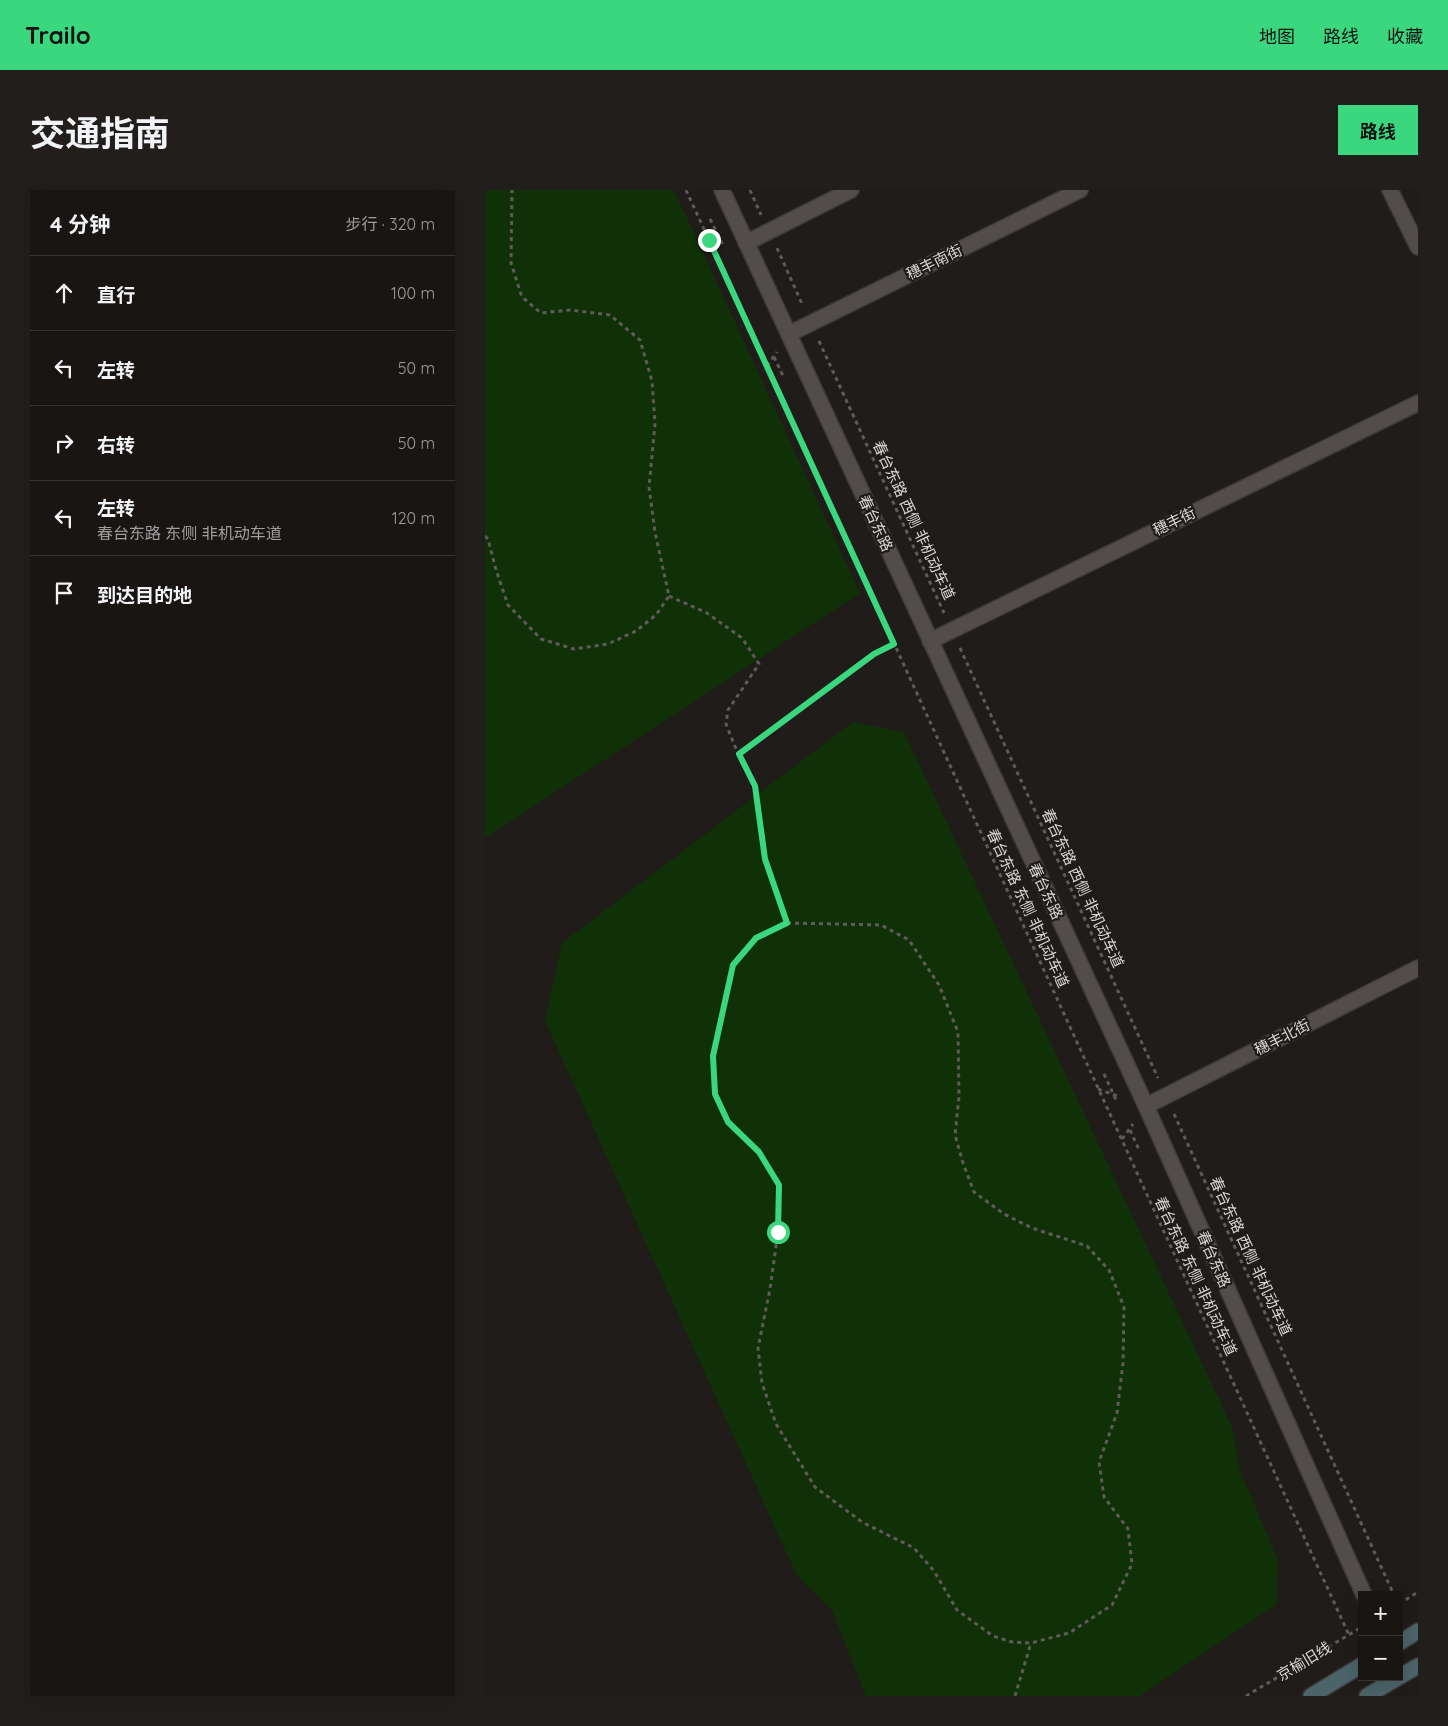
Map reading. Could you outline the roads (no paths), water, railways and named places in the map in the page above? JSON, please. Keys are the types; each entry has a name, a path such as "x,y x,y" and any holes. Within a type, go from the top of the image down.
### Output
{"main road":[{"path":"1403,1640 1418,1631"},
{"path":"1403,1675 1418,1666"},
{"path":"1311,1696 1358,1667"},
{"path":"1367,1696 1392,1681"}],"street":[{"name":"春台东路","path":"722,190 1145,1106 1363,1591"},
{"path":"746,243 851,190"},
{"name":"穗丰南街","path":"789,334 1080,190"},
{"path":"1390,190 1418,247"},
{"name":"穗丰街","path":"930,641 1418,403"},
{"name":"穗丰北街","path":"1145,1106 1418,968"}]}
